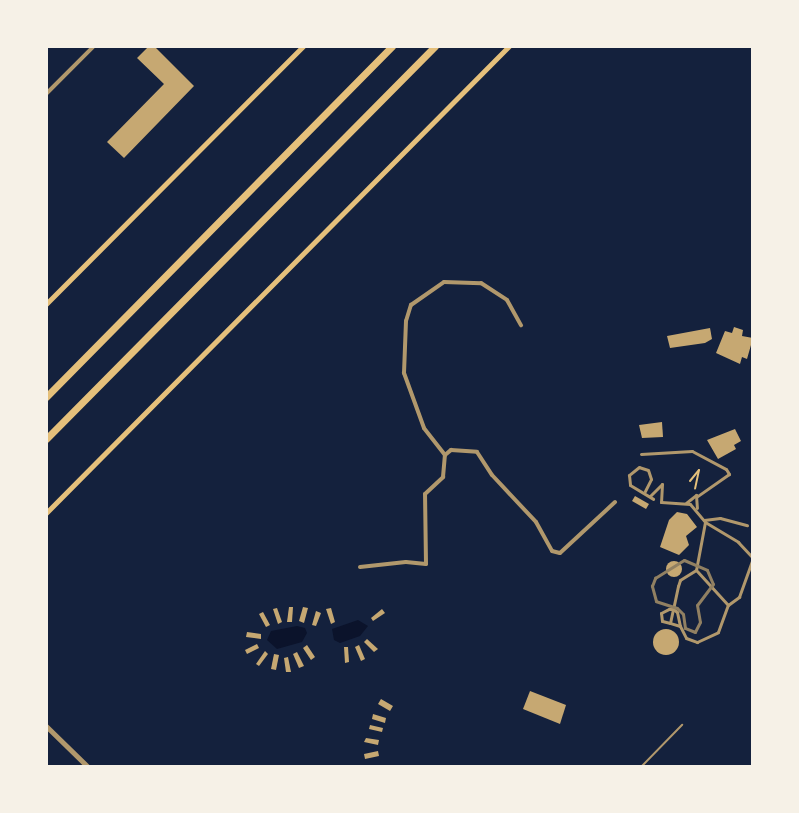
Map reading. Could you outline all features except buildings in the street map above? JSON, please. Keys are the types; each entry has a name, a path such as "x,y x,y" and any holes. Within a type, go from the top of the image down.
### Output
{"highway":[{"path":"46,397 392,46"},
{"path":"46,439 435,46"}],"main road":[{"path":"46,302 303,46"},
{"path":"46,513 509,46"}],"street":[{"path":"46,94 94,46"},
{"path":"360,567 406,562 426,564 425,494 443,477 445,455 424,428 404,373 406,321 411,305 444,282 481,283 507,300 521,325"},
{"path":"445,455 451,450 477,452 492,475 536,522 552,551 560,553 615,502"},
{"path":"641,454 692,451 726,469 729,474 686,503"},
{"path":"645,491 651,479 648,470 639,467 629,480 634,487 655,500 686,503 697,508"},
{"path":"680,626 660,617 664,610 673,609 680,615 680,626 686,638 697,642 718,632 728,605 739,597 753,558 738,542 704,521 697,508 697,496"},
{"path":"704,521 720,518 747,525"},
{"path":"670,623 680,580 696,570 704,521"},
{"path":"696,570 728,605"},
{"path":"46,726 88,767"}],"lane":[{"path":"641,767 682,725"}],"path":[{"path":"690,481 699,470 695,489"}],"water":[{"path":"358,620 368,626 360,636 340,643 334,640 332,629"},
{"path":"297,626 305,628 307,633 302,642 277,649 267,640 271,631"}],"railway":[{"path":"684,560 707,570 713,584 697,605 700,622 695,632 685,628 683,614 677,608 656,601 652,586 655,578 684,560"}]}
